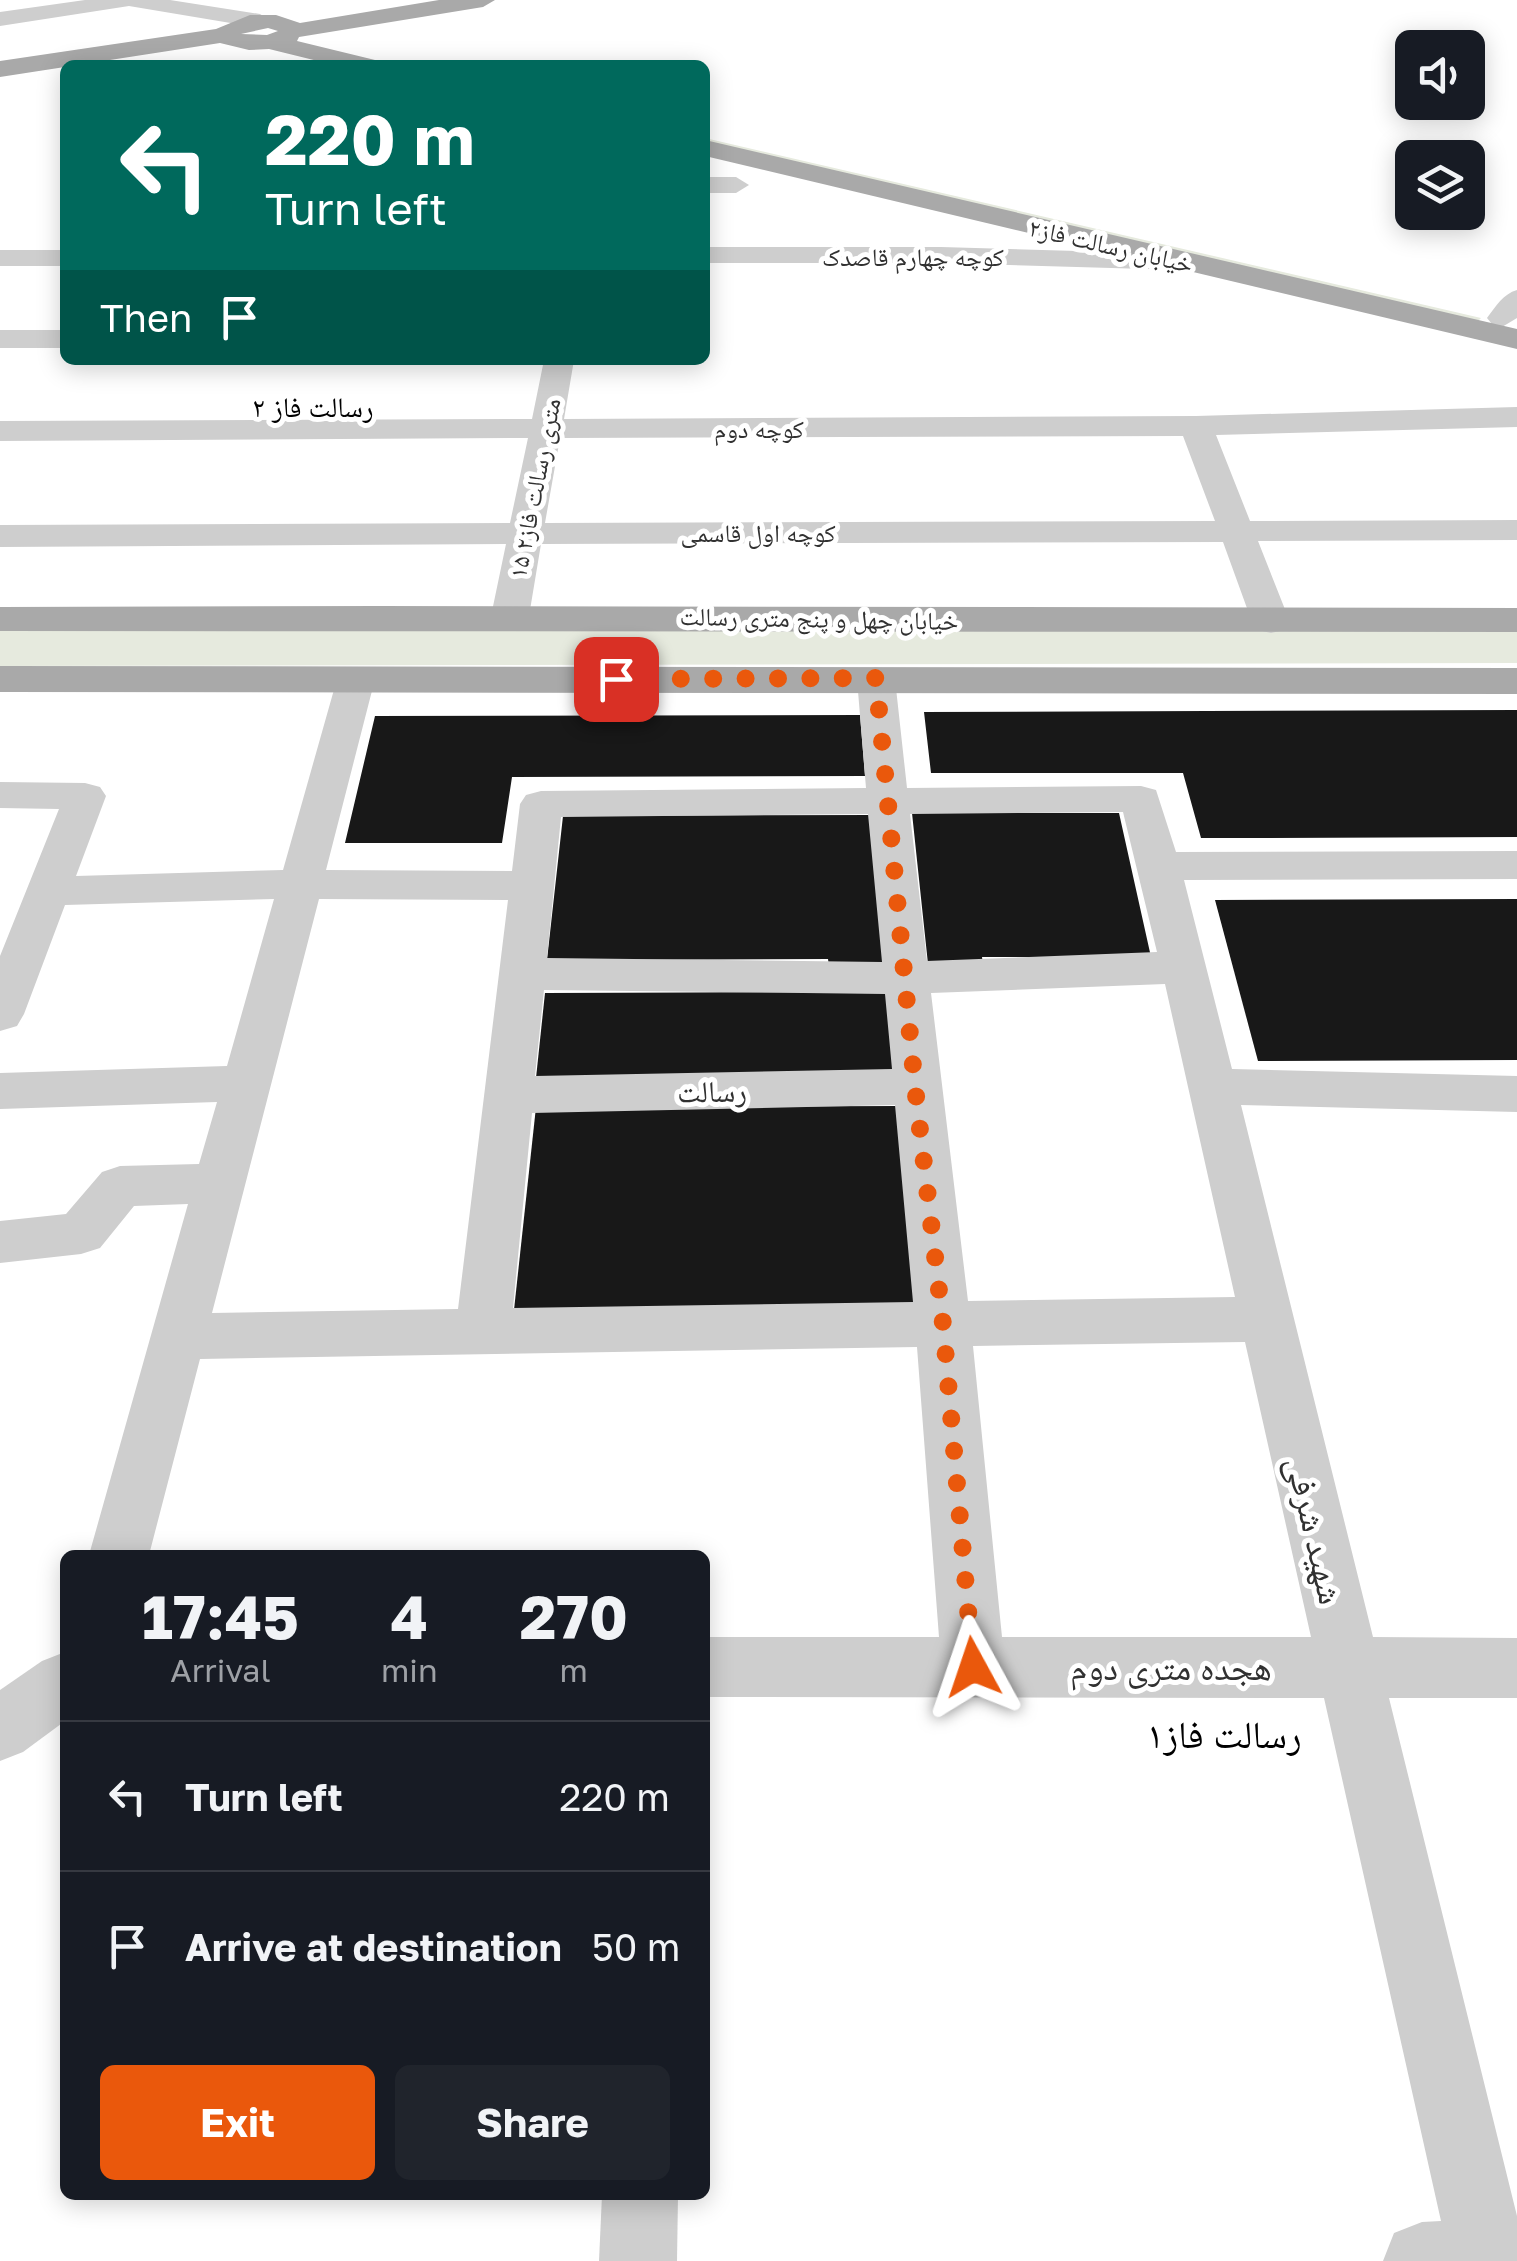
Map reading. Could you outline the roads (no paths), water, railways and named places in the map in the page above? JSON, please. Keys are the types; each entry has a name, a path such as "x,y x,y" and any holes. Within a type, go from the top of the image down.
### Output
{"main road":[{"path":"280,30 483,0"},
{"path":"365,59 358,41 362,34 437,4"},
{"path":"95,60 233,39 238,25 280,30 365,59"},
{"path":"0,70 60,64"},
{"path":"0,82 60,72"},
{"name":"خیابان رسالت فاز۲","path":"710,135 1019,215 1181,262 1509,322"},
{"name":"خیابان رسالت فاز۲","path":"710,149 1509,322"},
{"name":"خیابان چهل و پنج متری رسالت","path":"0,619 510,616 1517,620"},
{"name":"خیابان چهل و پنج متری رسالت","path":"0,679 1517,681"}],"street":[{"path":"128,0 233,39"},
{"path":"95,60 155,30 159,20 128,0"},
{"path":"0,19 128,0 280,30"},
{"path":"710,184 736,185"},
{"name":"کوچه چهارم قاصدک","path":"710,256 942,254 1181,262"},
{"path":"0,258 60,258"},
{"path":"0,339 60,339"},
{"name":"۱۵ متری رسالت فاز۲","path":"510,616 558,365"},
{"name":"کوچه دوم","path":"0,431 1196,426 1517,417"},
{"path":"1196,426 1271,622"},
{"name":"کوچه اول قاسمی","path":"0,536 1517,530"},
{"path":"876,678 915,1087 943,1324 973,1667"},
{"path":"120,1550 356,679"},
{"path":"0,795 85,796 5,990"},
{"name":"شهید شرفی","path":"887,801 1141,799 1160,866 1488,2260"},
{"path":"484,1331 541,804 887,801"},
{"path":"1160,866 1517,866"},
{"path":"48,891 300,884 532,886"},
{"path":"523,974 904,978 1184,968"},
{"path":"0,1091 247,1083"},
{"path":"1211,1086 1517,1094"},
{"name":"رسالت","path":"509,1095 915,1087"},
{"path":"0,1242 81,1233 120,1186 220,1184"},
{"path":"179,1336 1267,1319"},
{"name":"هجده متری دوم","path":"710,1667 1517,1668"},
{"path":"0,1729 60,1687"},
{"path":"638,2261 640,2200"},
{"path":"1422,2261 1488,2260"}],"district":[{"name":"رسالت فاز ۲","path":"313,406"},
{"name":"رسالت فاز۱","path":"1224,1733"}]}
